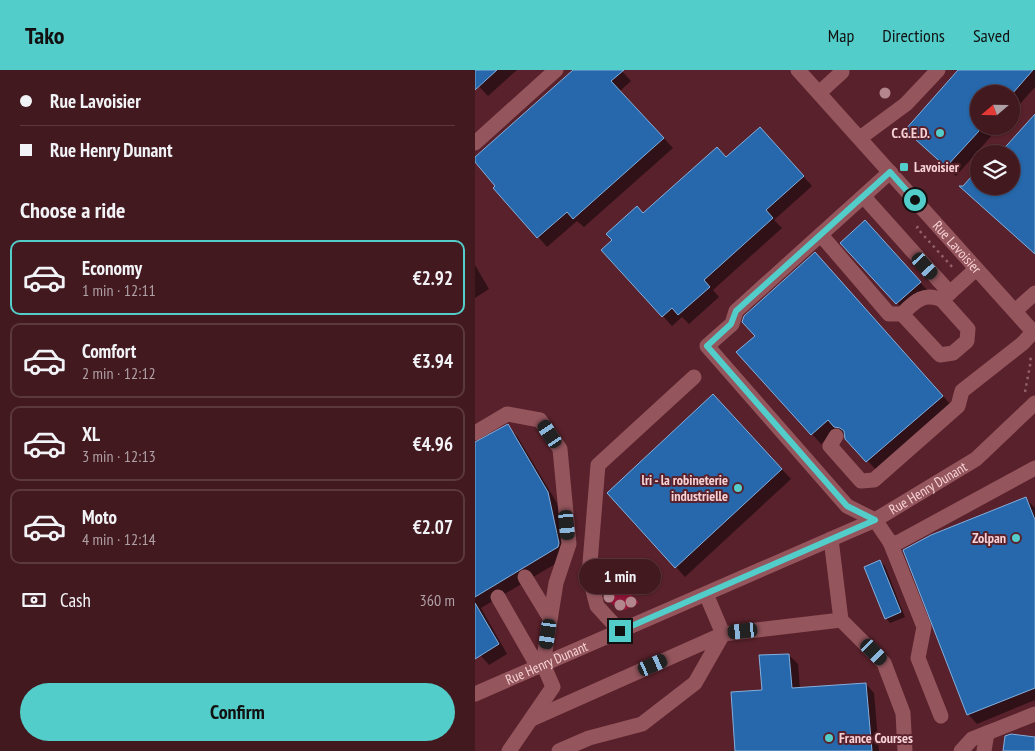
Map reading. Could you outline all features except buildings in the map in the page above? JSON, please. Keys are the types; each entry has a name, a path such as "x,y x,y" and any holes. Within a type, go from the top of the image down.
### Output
{"street":[{"path":"475,143 556,70"},
{"name":"Rue Lavoisier","path":"798,70 890,172 973,272 1015,312 1031,336"},
{"path":"860,138 906,104 937,70"},
{"path":"819,92 842,72"},
{"path":"890,172 736,311 731,324 707,346 847,506 875,520 889,542 924,627 918,658 941,716"},
{"path":"864,197 946,297 968,329 967,341 953,354 940,355 902,314"},
{"path":"821,235 889,314 902,314 919,298 932,296 946,297 973,272"},
{"path":"1015,312 1035,293"},
{"path":"835,436 830,446 861,480 874,480 958,406 962,391 1031,336"},
{"path":"620,631 597,606 589,575 598,465 694,377"},
{"name":"Rue Henry Dunant","path":"475,694 875,520 976,459 1029,408"},
{"path":"475,433 507,414 540,420 560,449 569,544 556,583 541,666"},
{"path":"889,542 897,543 1035,468"},
{"path":"831,539 841,620 884,663 903,713 905,751"},
{"path":"525,578 550,618"},
{"path":"706,594 723,634"},
{"path":"498,597 553,687 531,719 515,749"},
{"path":"531,719 723,634 841,620"},
{"path":"559,751 589,738 643,724 695,684 723,634"},
{"path":"961,751 972,739 1035,714"},
{"path":"985,751 987,733"}],"path":[{"path":"919,220 917,228 948,264 960,274 963,271 973,272"},
{"path":"1029,408 1014,405 1025,392 1028,382 1031,360 1031,336"}],"shaded area":[{"path":"609,570 639,603 625,610 615,606 608,600 603,592 601,581"}],"place":[{"name":"C.G.E.D.","path":"940,133"},
{"name":"Lavoisier","path":"904,167"},
{"name":"lri - la robineterie industrielle","path":"738,488"},
{"name":"Zolpan","path":"1016,538"},
{"name":"France Courses","path":"829,738"}],"route":[{"path":"620,631 875,520 847,506 707,346 731,324 736,311 890,172 915,200"}]}
